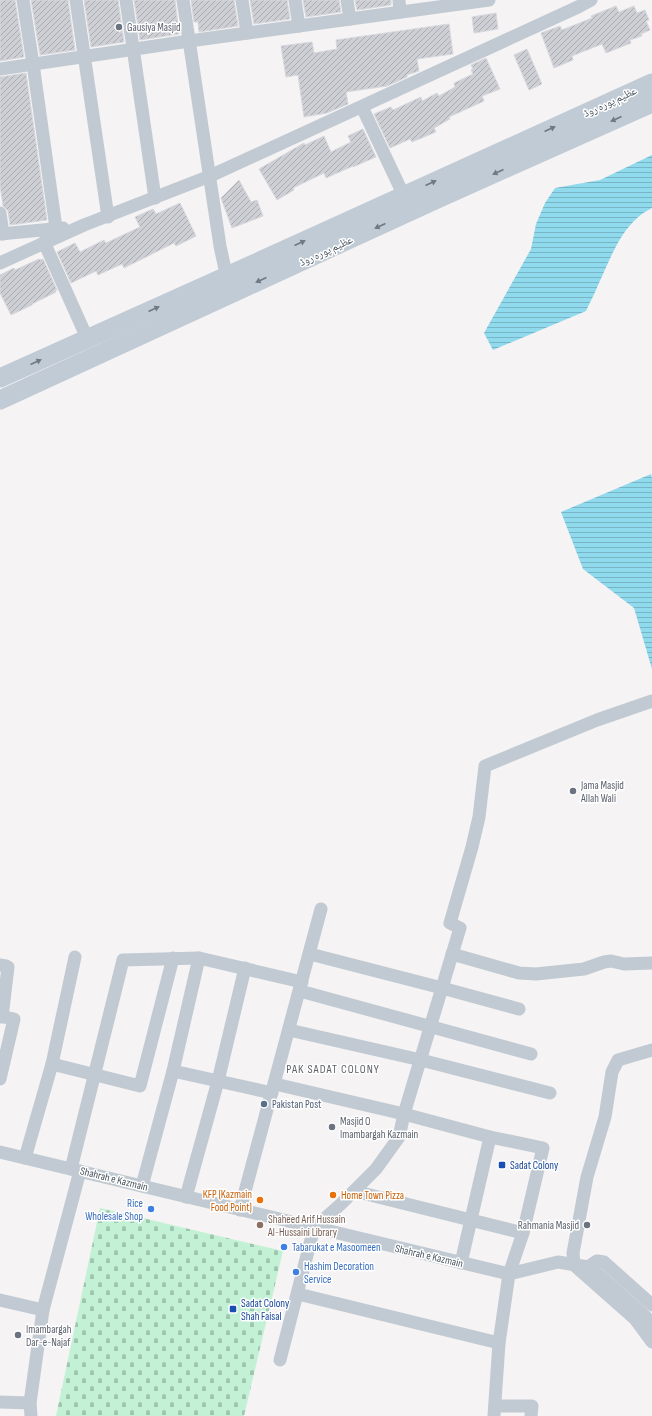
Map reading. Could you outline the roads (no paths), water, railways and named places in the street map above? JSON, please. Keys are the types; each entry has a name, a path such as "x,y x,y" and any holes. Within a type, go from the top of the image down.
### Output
{"main road":[{"name":"عظیم پورہ روڈ","path":"0,378 652,83"},
{"name":"عظیم پورہ روڈ","path":"0,400 437,199 652,103"}],"street":[{"path":"23,0 56,228"},
{"path":"76,0 108,216"},
{"path":"126,0 155,198"},
{"path":"183,0 220,246 230,295"},
{"path":"242,0 247,33"},
{"path":"295,0 299,26"},
{"path":"347,0 350,19"},
{"path":"0,69 350,19 400,6 489,0"},
{"path":"0,263 84,225 210,176 591,0"},
{"path":"362,107 404,196"},
{"path":"0,213 2,234 84,225"},
{"path":"44,242 87,338"},
{"path":"280,1360 314,1228 376,1169 399,1137 404,1114 460,928 450,923 479,817 485,766 597,720 652,701"},
{"path":"240,1210 322,909"},
{"path":"310,954 519,1009"},
{"path":"452,954 519,973 536,974 584,969 611,961 624,964 652,963"},
{"path":"25,1158 52,1064 75,957"},
{"path":"52,1064 95,1076 140,1086 172,958"},
{"path":"142,1186 173,1072 199,958"},
{"path":"31,1416 30,1403 43,1310 95,1076 123,960 199,958 245,968 531,1054"},
{"path":"0,965 8,967 1,1016 14,1019 0,1079"},
{"path":"186,1197 218,1081 245,968"},
{"path":"289,1030 421,1060 550,1093"},
{"path":"652,1050 618,1060 612,1072 605,1117 587,1177 573,1253 574,1265 635,1319 652,1342"},
{"path":"173,1072 218,1081 274,1088 404,1114 490,1137 543,1148 523,1233 509,1274 498,1343 494,1411 532,1406 531,1416"},
{"path":"461,1263 490,1137"},
{"name":"Shahrah e Kazmain","path":"0,1152 509,1274 558,1262 588,1267 598,1274 646,1317 652,1325"},
{"path":"354,1191 523,1233"},
{"path":"588,1267 597,1261 604,1262 652,1305"},
{"path":"298,1294 498,1343"},
{"path":"0,1300 43,1310"},
{"path":"0,1402 30,1403"}],"water":[{"path":"652,155 652,208 642,214 626,230 609,261 586,311 493,350 484,333 531,249 536,224 545,203 555,188 600,180"},
{"path":"651,474 652,669 634,608 583,569 561,512"}],"place":[{"name":"Gausiya Masjid","path":"119,27"},
{"name":"Jama Masjid Allah Wali","path":"573,791"},
{"name":"Pakistan Post","path":"264,1104"},
{"name":"Masjid O Imambargah Kazmain","path":"332,1127"},
{"name":"Sadat Colony","path":"502,1165"},
{"name":"Home Town Pizza","path":"333,1195"},
{"name":"KFP (Kazmain Food Point)","path":"260,1200"},
{"name":"Rice Wholesale Shop","path":"151,1209"},
{"name":"Shaheed Arif Hussain Al-Hussaini Library","path":"260,1225"},
{"name":"Rahmania Masjid","path":"587,1225"},
{"name":"Tabarukat e Masoomeen","path":"284,1247"},
{"name":"Hashim Decoration Service","path":"296,1272"},
{"name":"Sadat Colony Shah Faisal","path":"233,1309"},
{"name":"Imambargah Dar-e-Najaf","path":"18,1335"}],"district":[{"name":"PAK SADAT COLONY","path":"333,1069"}]}
